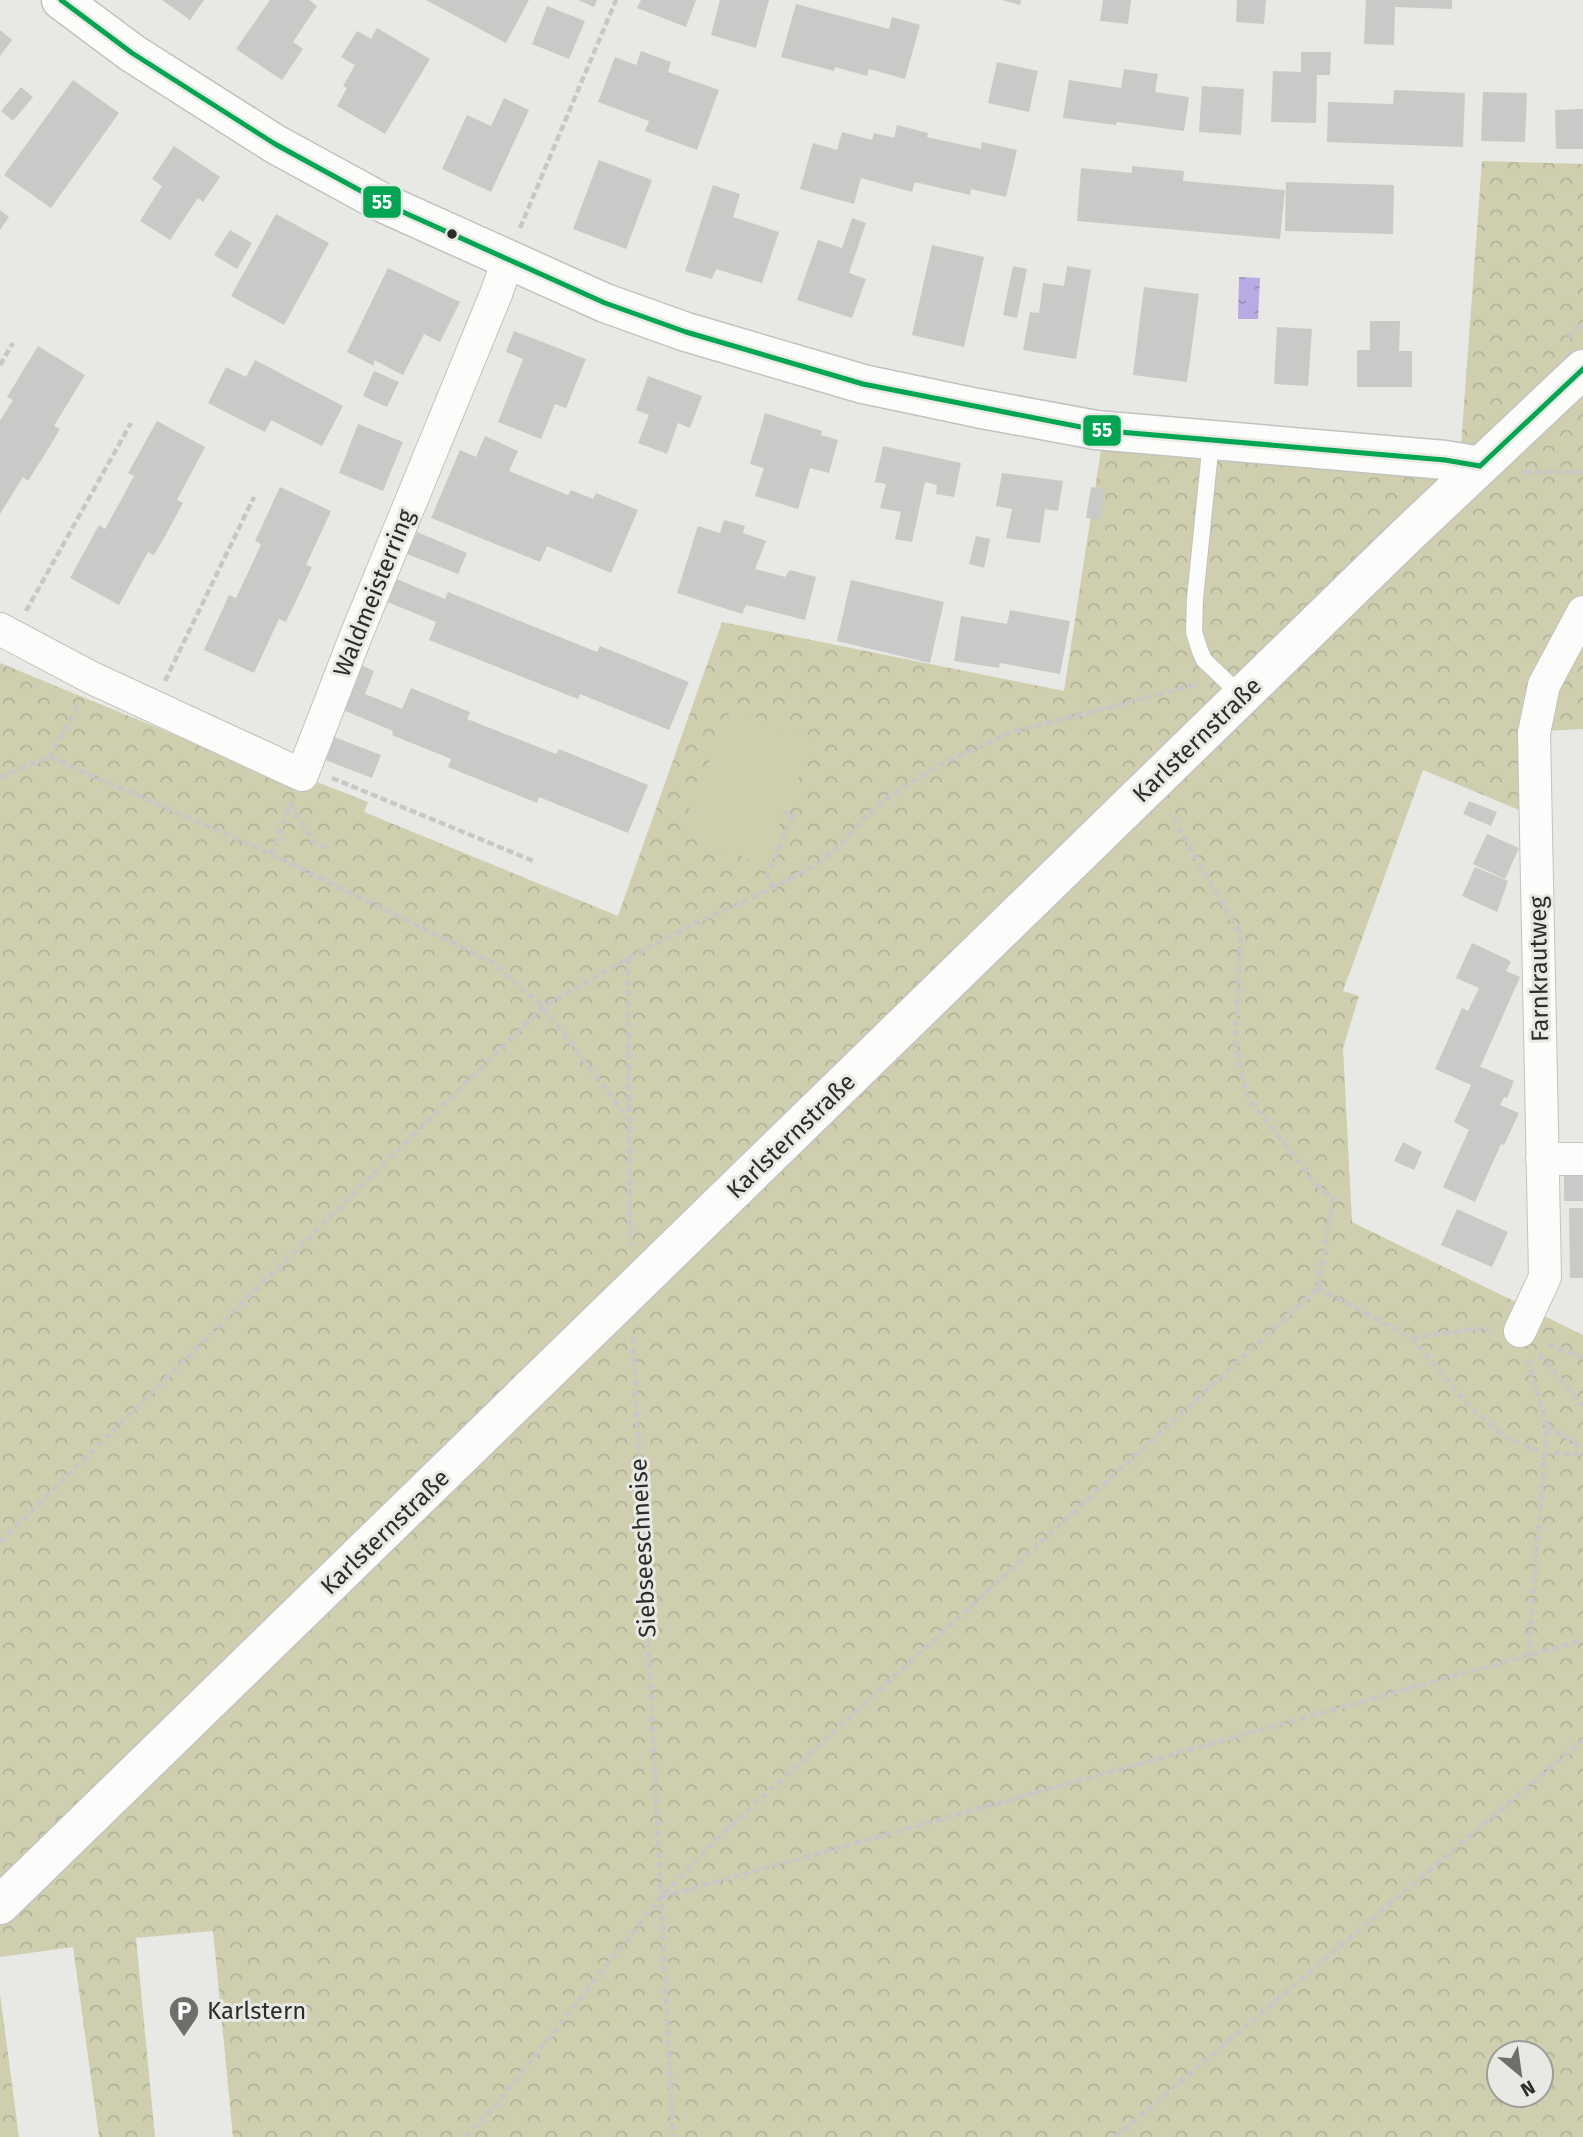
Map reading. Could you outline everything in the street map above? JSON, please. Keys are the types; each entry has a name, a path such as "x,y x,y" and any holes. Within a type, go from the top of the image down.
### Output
{"street":[{"path":"61,0 132,53 275,144 383,203 605,303 686,332 863,384 1096,430 1445,460 1480,466"},
{"name":"Waldmeisterring","path":"300,781 508,260"},
{"name":"Karlsternstraße","path":"0,1905 631,1293 1233,687 1480,466 1583,369"},
{"name":"Farnkrautweg","path":"1520,1331 1545,1277 1535,733 1544,685 1583,612"},
{"path":"6,633 300,781"},
{"path":"1542,1160 1583,1159"}],"lane":[{"path":"1210,441 1193,621 1199,651 1204,660 1233,687"}],"path":[{"path":"508,260 616,0"},
{"path":"0,365 13,343"},
{"path":"6,633 131,423"},
{"path":"1480,466 1514,472 1583,472"},
{"path":"152,707 254,497"},
{"path":"0,777 50,757 92,678"},
{"path":"0,1542 544,1007 628,958 773,888 825,857 890,796 941,764 1013,732 1233,687"},
{"path":"50,757 271,854 490,961 544,1007 628,1119"},
{"path":"300,781 312,841 329,849"},
{"path":"271,854 300,781"},
{"path":"300,781 536,862"},
{"path":"465,2137 494,2107 661,1897 721,1835 1318,1288 1333,1199 1315,1183 1247,1096 1235,1041 1241,936 1166,807"},
{"path":"773,888 766,876 793,815 784,812"},
{"name":"Siebseeschneise","path":"628,958 631,1293 673,2137"},
{"path":"1318,1288 1412,1338 1470,1407 1504,1437 1546,1453 1583,1454"},
{"path":"1412,1338 1475,1329 1520,1331 1583,1358"},
{"path":"1520,1331 1583,1406"},
{"path":"1520,1331 1547,1426 1528,1657"},
{"path":"1547,1426 1583,1448"},
{"path":"661,1897 1583,1640"},
{"path":"1115,2137 1583,1740"}],"green space":[{"path":"1482,161 1583,164 1583,729 1524,732 1524,812 1423,770 1343,991 1359,996 1343,1048 1352,1222 1583,1335 1583,2137 233,2137 213,1931 136,1938 155,2137 99,2137 73,1947 0,1957 0,663 307,789 312,780 368,802 364,812 618,916 722,622 1064,691 1101,450 1311,463 1460,459"},
{"path":"732,707 814,741 762,865 680,831"},
{"path":"0,1994 19,2137 0,2137"}],"water":[{"path":"1239,277 1260,278 1258,319 1238,319"}],"building":[{"path":"162,0 204,0 190,20"},
{"path":"270,0 309,0 317,6 293,42 303,49 282,80 236,49"},
{"path":"426,0 529,0 506,43"},
{"path":"578,0 597,0 594,7"},
{"path":"641,0 696,0 686,27 637,8"},
{"path":"720,0 769,0 756,48 711,35"},
{"path":"1002,0 1021,0 1020,5"},
{"path":"1103,0 1131,0 1128,24 1100,21"},
{"path":"1237,0 1266,0 1264,24 1236,22"},
{"path":"1366,0 1452,0 1452,9 1395,7 1394,45 1364,44"},
{"path":"796,4 889,29 892,17 920,25 905,79 869,69 867,76 835,67 834,71 781,57"},
{"path":"547,6 585,21 569,59 532,44"},
{"path":"377,28 430,59 385,134 337,106 347,88 343,86 355,65 341,57 357,31 371,39"},
{"path":"0,30 12,40 0,56"},
{"path":"641,51 671,62 668,72 719,90 697,150 645,131 649,121 598,102 615,57 636,65"},
{"path":"1301,52 1331,52 1330,75 1317,75 1316,123 1271,122 1273,71 1301,72"},
{"path":"997,62 1038,71 1029,112 988,103"},
{"path":"1124,69 1158,74 1155,92 1189,97 1184,131 1063,118 1069,80 1121,88"},
{"path":"73,80 119,113 51,208 4,175"},
{"path":"1202,86 1244,89 1241,135 1199,132"},
{"path":"21,87 33,97 13,121 1,111"},
{"path":"1394,90 1465,93 1463,147 1327,142 1328,102 1393,104"},
{"path":"1483,92 1527,93 1525,142 1481,141"},
{"path":"504,98 529,110 491,192 442,169 467,115 491,126"},
{"path":"1583,109 1583,149 1556,149 1555,110"},
{"path":"897,125 928,133 927,137 981,149 982,142 1017,150 1006,197 971,189 970,195 915,182 912,192 861,178 854,204 800,189 813,143 837,150 842,132 872,140 874,133 894,138"},
{"path":"174,146 220,177 203,202 198,198 170,240 140,221 162,186 152,179"},
{"path":"599,160 652,180 626,249 573,229"},
{"path":"1132,166 1184,171 1183,181 1285,190 1280,239 1077,221 1081,168 1132,173"},
{"path":"1286,182 1394,185 1393,234 1285,231"},
{"path":"713,185 740,194 733,217 779,232 762,283 716,269 712,279 685,271"},
{"path":"0,210 9,217 0,230"},
{"path":"276,214 329,243 284,325 231,296"},
{"path":"852,218 866,223 849,273 866,279 852,318 797,300 818,240 842,248"},
{"path":"230,230 252,243 237,269 214,255"},
{"path":"932,245 984,257 964,347 912,335"},
{"path":"1013,266 1027,269 1017,318 1003,315"},
{"path":"1067,266 1091,270 1076,359 1023,350 1030,312 1039,313 1043,283 1064,286"},
{"path":"388,268 460,302 440,342 424,334 403,375 374,360 374,366 347,352"},
{"path":"1144,287 1199,294 1187,382 1133,375"},
{"path":"1370,321 1400,321 1399,351 1412,351 1412,387 1357,387 1357,350 1370,350"},
{"path":"1277,327 1312,329 1308,386 1274,384"},
{"path":"514,331 586,359 566,408 555,404 541,439 498,422 523,359 506,352"},
{"path":"38,346 85,375 54,426 60,429 50,446 28,481 23,477 0,514 0,421 13,400 7,397"},
{"path":"255,360 343,406 322,446 271,420 265,432 208,403 226,367 246,377"},
{"path":"374,371 399,382 387,407 363,396"},
{"path":"648,376 702,396 690,428 678,423 667,454 638,443 649,415 636,410"},
{"path":"765,413 822,431 821,435 838,440 829,473 810,468 798,509 755,496 764,468 750,464"},
{"path":"157,421 205,447 177,500 183,503 164,538 154,555 148,552 119,605 70,578 99,525 105,529 115,511 134,476 128,473"},
{"path":"358,424 403,442 383,491 339,473"},
{"path":"485,436 518,451 509,471 568,495 571,490 593,499 596,493 638,510 611,573 547,546 540,562 431,518 460,450 476,457"},
{"path":"883,446 961,463 954,497 936,494 937,485 925,482 912,542 895,539 901,512 880,508 886,484 875,482"},
{"path":"1002,473 1063,481 1058,511 1045,509 1040,543 1006,538 1012,509 996,506"},
{"path":"280,487 331,511 306,565 312,567 286,622 279,619 254,673 204,650 229,595 236,598 253,562 261,544 255,541"},
{"path":"1091,487 1105,489 1100,520 1086,518"},
{"path":"724,520 745,526 743,533 766,541 755,569 785,577 790,570 816,577 805,620 746,605 742,614 677,593 698,526 720,533"},
{"path":"417,532 467,553 458,574 407,554"},
{"path":"976,536 990,539 984,568 969,564"},
{"path":"394,578 445,599 448,592 597,652 600,646 689,682 669,730 580,694 578,699 429,640 436,622 385,601"},
{"path":"851,580 944,602 930,663 837,641"},
{"path":"1010,610 1070,621 1060,674 1000,663 999,668 954,661 961,616 1007,624"},
{"path":"361,665 374,671 365,694 402,709 411,688 470,712 467,719 556,754 559,749 648,785 628,833 539,797 537,803 448,767 451,759 392,735 393,731 343,710"},
{"path":"329,735 381,755 372,778 320,758"},
{"path":"1469,801 1497,812 1491,826 1463,814"},
{"path":"1487,834 1519,848 1505,879 1473,864"},
{"path":"1475,867 1508,881 1497,912 1462,896"},
{"path":"1472,943 1507,959 1511,962 1506,971 1520,977 1479,1066 1514,1081 1507,1098 1504,1097 1500,1105 1519,1113 1504,1145 1501,1144 1475,1202 1443,1187 1469,1130 1454,1122 1471,1085 1435,1069 1462,1008 1468,1011 1479,988 1456,978"},
{"path":"1403,1142 1422,1152 1414,1170 1394,1161"},
{"path":"1564,1175 1583,1175 1583,1201 1564,1201"},
{"path":"1569,1208 1583,1208 1583,1278 1570,1278"},
{"path":"1457,1209 1508,1232 1492,1267 1441,1245"}],"transit line":[{"name":"55","path":"61,0 132,53 275,144 383,203 605,303 686,332 863,384 1096,430 1445,460 1480,466"},
{"name":"55","path":"1480,466 1583,369"}],"place":[{"name":"Karlstern","path":"184,2038"}]}
